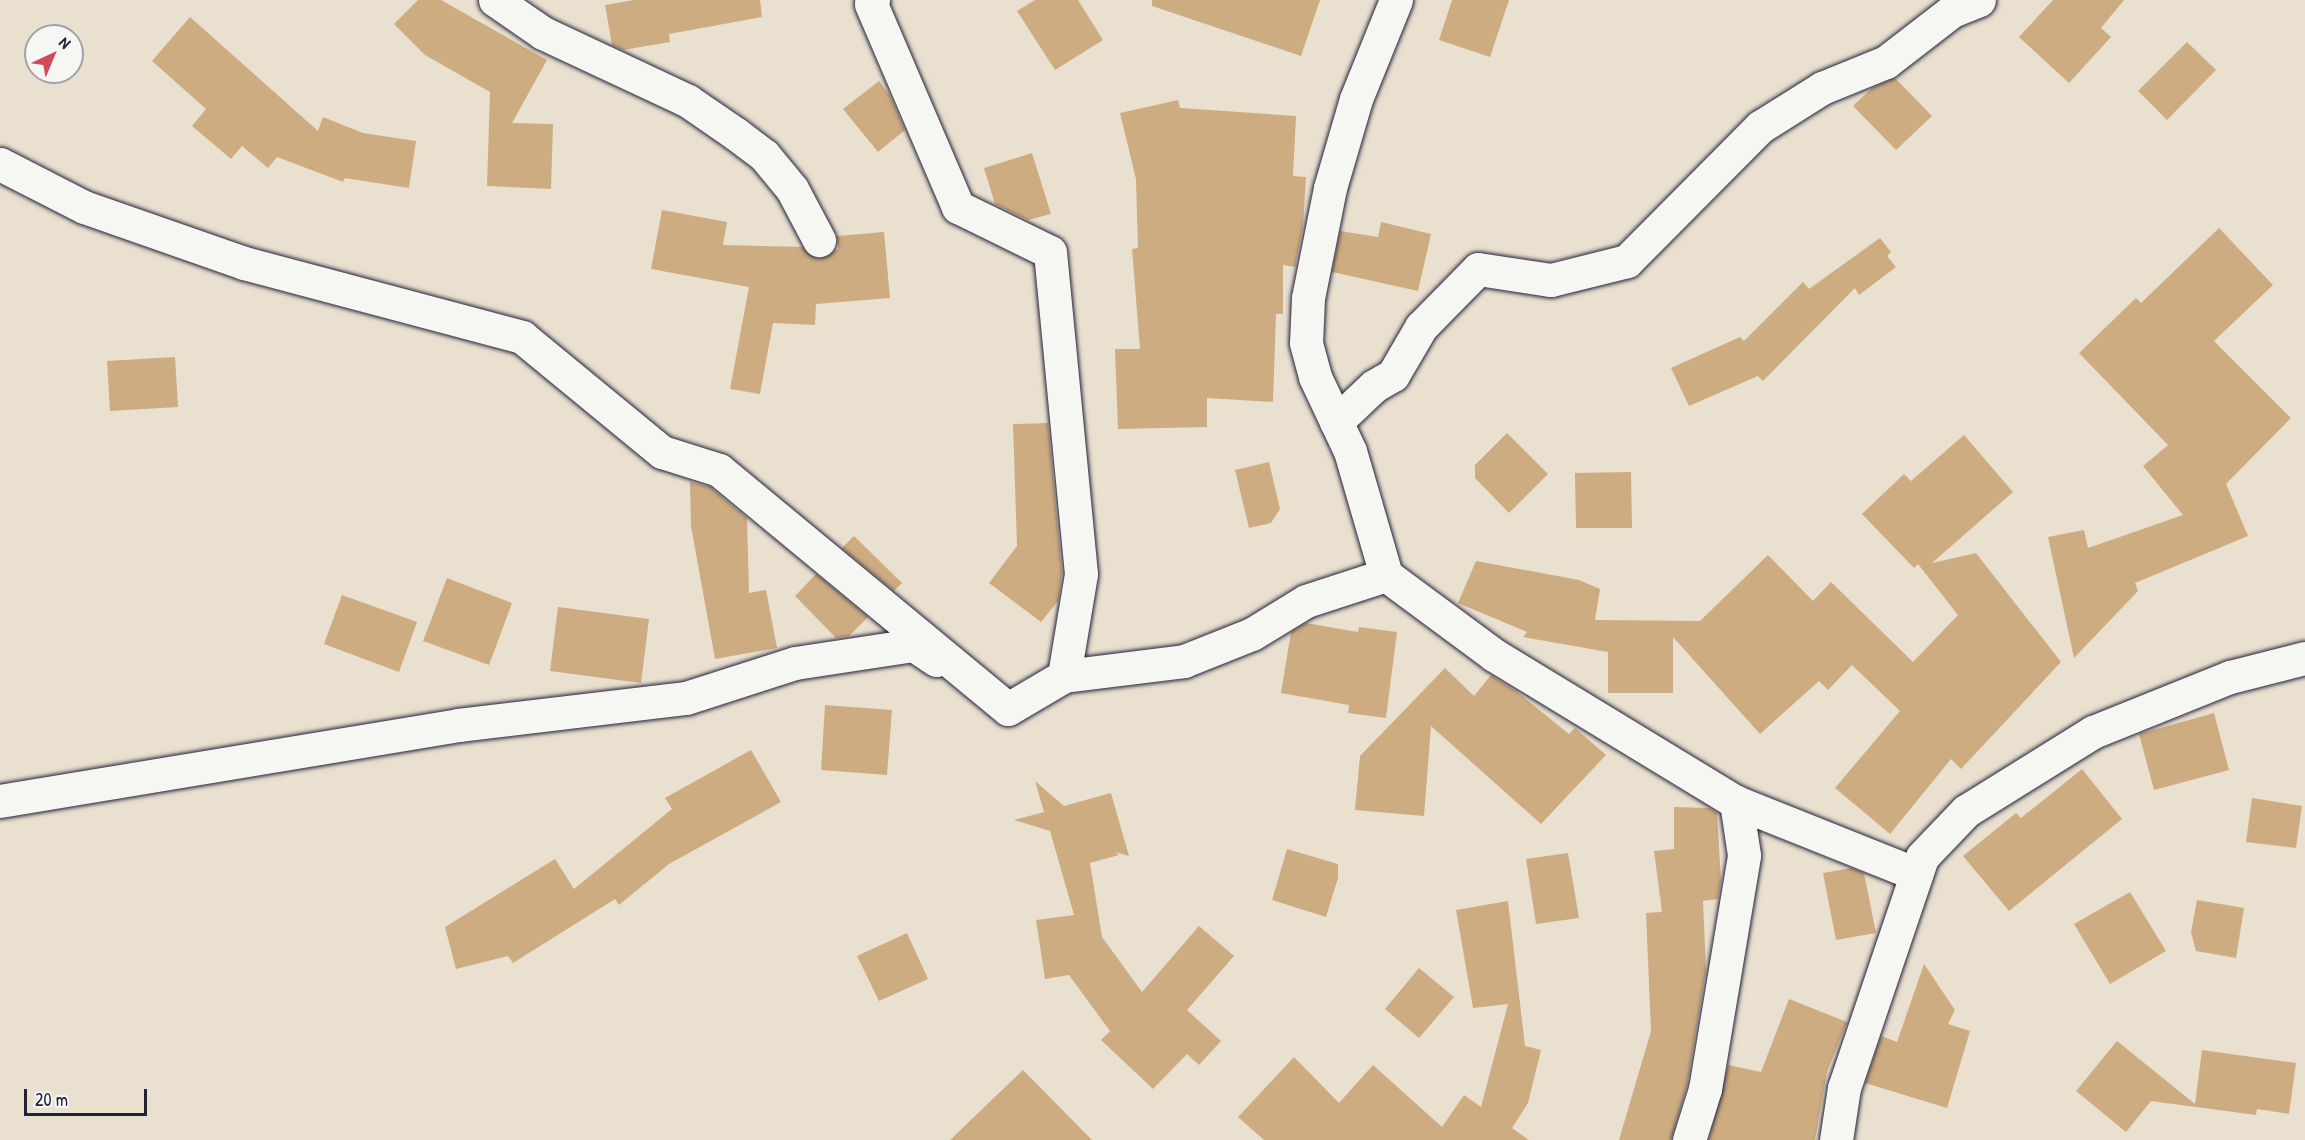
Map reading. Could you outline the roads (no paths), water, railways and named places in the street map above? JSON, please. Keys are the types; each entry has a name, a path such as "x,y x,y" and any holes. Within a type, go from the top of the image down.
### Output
{"street":[{"path":"495,0 543,33 688,100 736,134 764,155 792,189 819,240"},
{"path":"873,0 871,4 958,207 1050,252 1081,574 1064,676"},
{"path":"1396,0 1352,110 1317,240 1308,298 1306,343 1315,377 1361,484 1386,575 1494,655 1736,802 1916,874"},
{"path":"1336,422 1374,386 1393,375 1421,327 1478,269 1551,280 1627,261 1760,128 1822,88 1886,62 1952,11 1979,0"},
{"path":"0,164 84,207 244,263 522,337 662,452 719,470 1008,709"},
{"path":"1008,709 1064,676 1184,661 1252,634 1305,601 1386,575"},
{"path":"0,801 458,725 686,698 795,663 914,645 1008,709"},
{"path":"1836,1140 1844,1088 1922,857 1966,811 2093,732 2230,677 2305,658"},
{"path":"1689,1140 1705,1089 1744,855 1736,802"}]}
